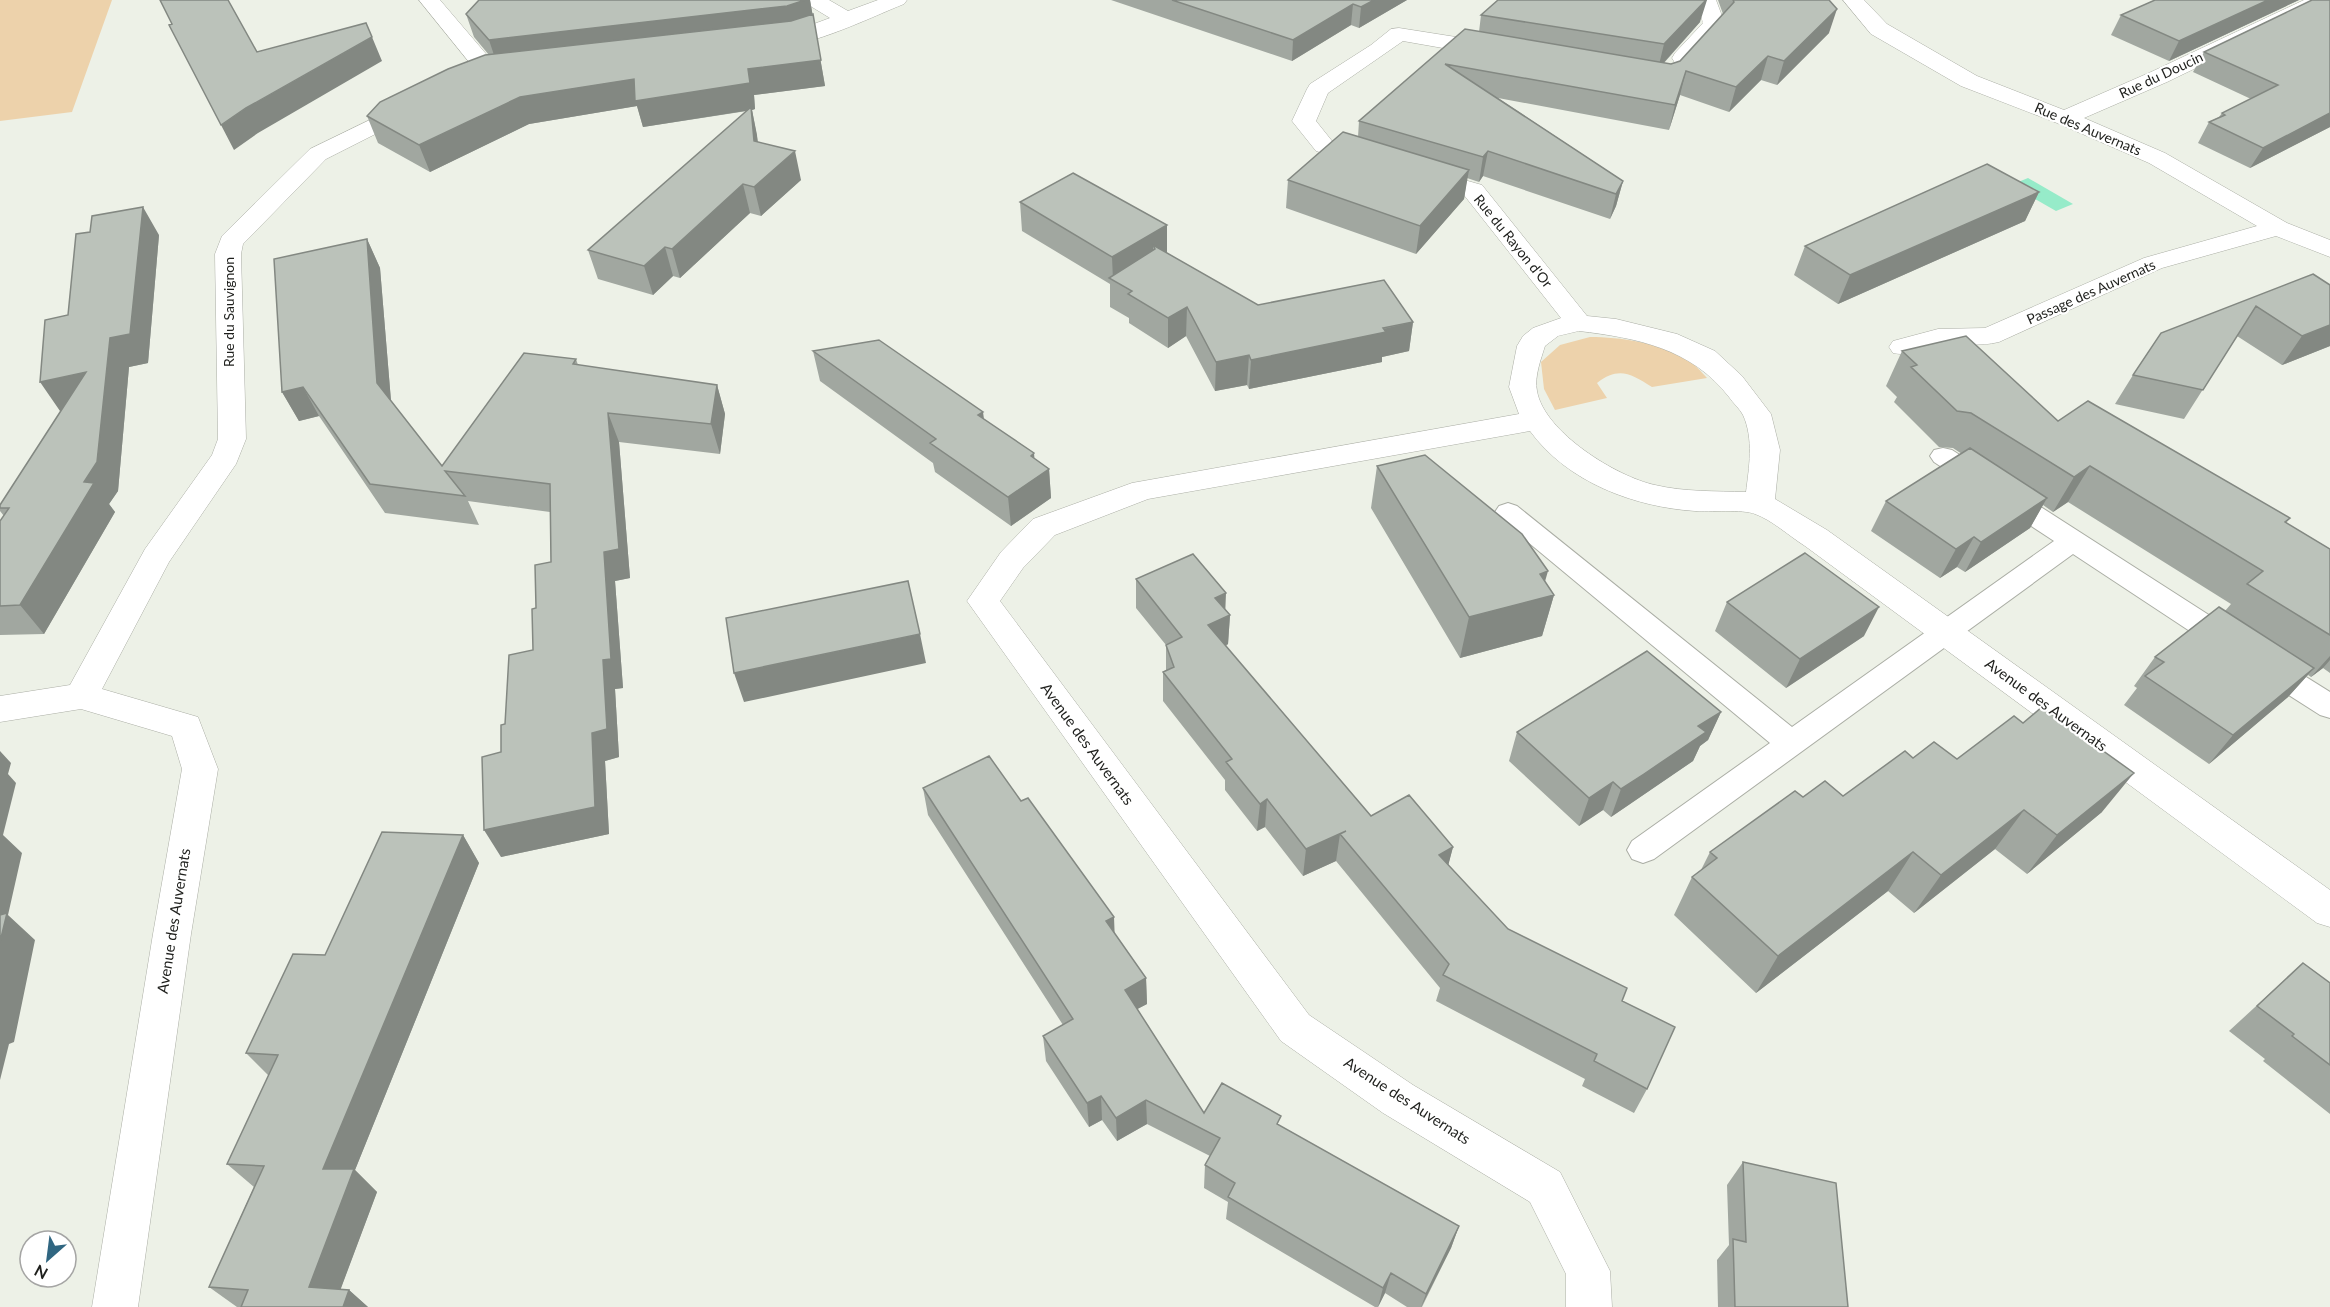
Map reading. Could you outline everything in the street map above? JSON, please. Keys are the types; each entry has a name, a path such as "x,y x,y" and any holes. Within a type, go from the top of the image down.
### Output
{"street":[{"path":"429,0 491,74"},
{"path":"814,0 849,20"},
{"path":"749,43 796,38 849,20 897,0"},
{"path":"1671,71 1714,24 1706,0"},
{"name":"Rue des Auvernats","path":"1853,0 1879,29 1969,81 2065,118 2157,158 2278,228 2330,249"},
{"name":"Rue du Doucin","path":"2065,118 2321,0"},
{"name":"Rue du Rayon d'Or","path":"1514,53 1399,34 1379,50 1318,88 1304,121 1324,146 1473,190 1579,323"},
{"name":"Rue du Sauvignon","path":"81,696 156,557 226,458 232,439 228,254 230,244 318,154 430,98"},
{"name":"Passage des Auvernats","path":"1903,347 1938,337 1989,336 2153,263 2278,228"},
{"name":"Avenue des Auvernats","path":"1760,503 1765,450 1757,414 1732,382 1705,357 1667,340 1616,327 1579,323 1553,328 1533,342 1524,372 1523,393 1537,420 1573,457 1604,475 1642,492 1688,500 1760,503 1816,538 2330,911"},
{"name":"Avenue des Auvernats","path":"1537,420 1143,490 1044,527 1012,560 983,601 1295,1028 1398,1099 1545,1187 1588,1271 1589,1307"},
{"name":"Avenue des Auvernats","path":"0,709 81,696 186,727 200,769 172,934 115,1307"}],"lane":[{"path":"1943,456 2330,707"},
{"path":"1508,512 1791,743"},
{"path":"1643,850 2072,541"}],"shaded area":[{"path":"0,0 112,0 72,112 0,121"},
{"path":"2028,178 2073,204 2056,211 2011,185"},
{"path":"1590,337 1614,338 1664,348 1686,358 1707,378 1652,387 1638,378 1619,373 1597,383 1607,398 1555,410 1544,389 1541,362 1560,345"}],"building":[{"path":"160,0 228,0 257,52 366,23 372,37 246,108 221,125 169,25 172,24"},
{"path":"479,0 805,0 787,6 489,40 466,14"},
{"path":"1172,0 1374,0 1361,7 1353,4 1293,40"},
{"path":"1498,0 1706,0 1664,44 1481,15"},
{"path":"1733,0 1829,0 1837,9 1784,61 1768,56 1736,87 1686,71 1675,105 1445,64 1623,181 1616,194 1488,151 1483,157 1359,121 1465,29 1671,64 1680,61 1734,2"},
{"path":"2155,0 2268,0 2179,41 2121,15"},
{"path":"2312,0 2330,0 2330,113 2263,148 2209,122 2278,85 2204,52"},
{"path":"813,14 821,60 748,69 750,83 635,101 634,79 520,97 419,145 367,116 380,102 448,69 485,55 791,21"},
{"path":"751,107 754,141 795,151 754,187 743,184 672,249 665,247 644,266 588,250"},
{"path":"1343,132 1469,170 1420,226 1288,180"},
{"path":"1987,164 2039,192 1850,275 1805,246"},
{"path":"1073,173 1167,225 1112,257 1020,202"},
{"path":"143,207 130,334 110,338 97,462 84,482 94,483 20,605 0,606 0,521 9,508 0,508 0,505 86,372 40,382 45,320 68,315 76,234 90,232 92,216"},
{"path":"367,239 377,383 442,466 524,353 576,359 573,364 717,385 711,424 608,413 619,549 604,552 611,659 603,660 607,729 592,733 595,807 484,830 482,757 501,752 501,725 505,724 509,655 533,650 532,609 536,608 535,565 551,562 550,484 445,471 465,496 370,484 303,387 282,392 274,259"},
{"path":"1153,245 1258,305 1384,280 1413,322 1383,328 1386,332 1251,360 1249,355 1216,362 1187,307 1168,318 1128,294 1132,291 1109,278 1155,249"},
{"path":"2313,274 2330,285 2330,325 2302,336 2256,306 2203,390 2133,375 2161,333"},
{"path":"1966,336 2058,421 2088,401 2290,518 2285,522 2330,549 2330,635 2247,584 2263,571 2090,466 2074,477 1971,413 1957,411 1911,367 1917,365 1902,351"},
{"path":"879,340 983,412 978,415 1034,453 1031,456 1049,469 1008,497 930,443 936,439 813,351"},
{"path":"1970,448 2047,498 1981,542 1974,537 1956,549 1886,501"},
{"path":"1425,455 1522,534 1548,571 1540,574 1554,595 1469,617 1377,466"},
{"path":"1805,553 1879,607 1800,659 1727,602"},
{"path":"1193,554 1226,593 1215,598 1230,615 1208,625 1371,816 1409,795 1453,847 1439,855 1508,929 1627,988 1622,1001 1675,1027 1647,1089 1594,1061 1597,1054 1443,975 1449,964 1340,834 1346,831 1306,849 1267,799 1260,804 1226,762 1232,759 1163,672 1174,667 1166,645 1182,637 1136,579"},
{"path":"908,581 920,634 734,673 726,618"},
{"path":"2219,607 2314,668 2233,735 2145,676 2164,662 2155,657"},
{"path":"1647,651 1721,712 1698,726 1706,732 1621,789 1613,782 1589,798 1517,732"},
{"path":"2042,707 2134,773 2057,835 2024,810 1941,875 1913,852 1778,956 1692,877 1717,858 1710,852 1795,791 1803,797 1825,781 1843,796 1905,751 1913,758 1934,742 1957,759 2014,716 2023,723"},
{"path":"989,756 1021,801 1028,798 1114,917 1106,921 1146,978 1125,990 1204,1113 1222,1083 1281,1116 1277,1124 1459,1226 1426,1294 1391,1273 1383,1288 1228,1197 1235,1183 1205,1165 1220,1138 1146,1100 1116,1118 1101,1096 1087,1103 1043,1036 1073,1019 923,788"},
{"path":"382,832 463,835 323,1169 354,1169 309,1287 349,1290 343,1307 241,1307 248,1290 209,1287 264,1166 227,1164 278,1055 246,1053 293,954 325,955"},
{"path":"7,913 0,942 0,915"},
{"path":"2303,963 2330,983 2330,1065 2257,1006"},
{"path":"1743,1162 1836,1183 1848,1307 1735,1307 1733,1239 1746,1242"}]}
